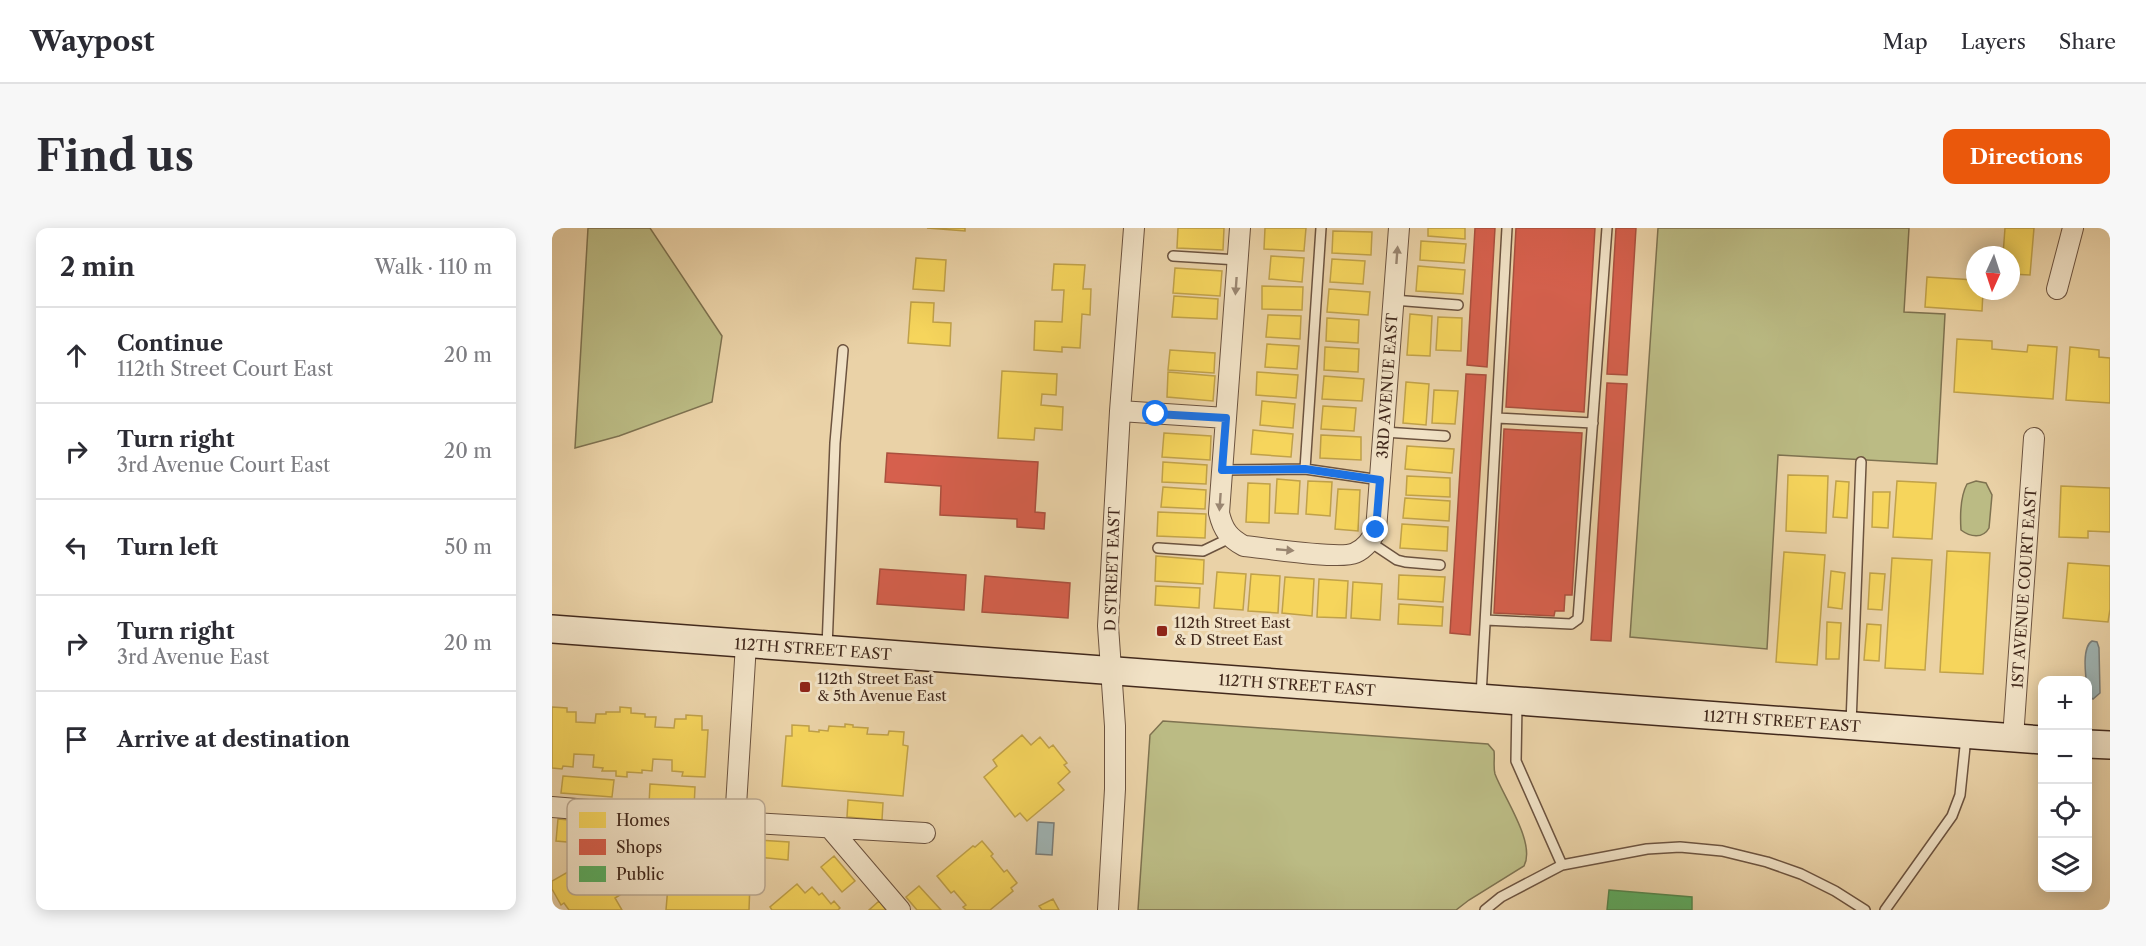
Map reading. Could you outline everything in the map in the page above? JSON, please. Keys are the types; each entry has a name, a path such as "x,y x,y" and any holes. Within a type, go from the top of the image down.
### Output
{"main road":[{"name":"112TH STREET EAST","path":"552,629 2038,740"},
{"path":"2092,744 2110,745"}],"street":[{"name":"D STREET EAST","path":"1108,910 1115,789 1115,726 1108,626 1119,411 1134,228"},
{"path":"1240,228 1219,513 1222,527 1230,538 1244,546 1337,555 1355,553 1370,542"},
{"name":"3RD AVENUE EAST","path":"1370,542 1376,530 1399,228"},
{"path":"2057,289 2073,228"},
{"path":"1119,411 1226,418"},
{"name":"1ST AVENUE COURT EAST","path":"2013,738 2034,438"},
{"path":"736,799 746,644"},
{"path":"552,807 567,808"},
{"path":"765,824 925,833"},
{"path":"830,828 900,910"}],"lane":[{"path":"1305,469 1321,228"},
{"path":"1481,699 1507,228"},
{"path":"1486,620 1571,624 1578,620 1607,228"},
{"path":"1173,256 1238,260"},
{"path":"1393,300 1458,305"},
{"path":"827,650 835,443 843,350"},
{"path":"1497,417 1593,423"},
{"path":"1384,432 1445,436"},
{"path":"1851,726 1861,462"},
{"path":"1222,470 1305,469 1380,480"},
{"path":"1158,548 1203,551 1230,538"},
{"path":"1370,542 1397,560 1440,565"},
{"path":"1516,701 1516,761 1562,865"},
{"path":"1885,910 1952,816 1960,795 1966,735"},
{"path":"1485,910 1501,897 1562,865 1647,849 1680,847 1713,849 1767,862 1801,874 1835,891 1865,910"}],"green space":[{"path":"588,228 650,228 722,336 712,402 619,436 575,448"},
{"path":"1658,228 1909,228 1904,312 1945,314 1937,464 1778,455 1767,649 1630,637"},
{"path":"1976,481 1986,483 1992,495 1989,528 1983,534 1976,536 1961,530 1961,518 1962,500 1967,484"},
{"path":"1163,721 1488,744 1494,751 1495,774 1526,845 1527,856 1524,866 1456,910 1138,910 1150,735"}],"shaded area":[{"path":"2092,641 2097,642 2099,648 2100,693 2093,699 2092,676 2086,676 2085,667 2088,645"},
{"path":"1038,822 1054,823 1052,855 1036,854"}],"building: Homes":[{"path":"927,228 965,228 965,231"},
{"path":"1178,228 1224,228 1223,250 1177,248"},
{"path":"1265,228 1306,228 1304,251 1264,249"},
{"path":"1428,228 1465,228 1465,239 1428,236"},
{"path":"2005,228 2034,228 2030,275 2020,274 2020,246 2004,246"},
{"path":"1333,231 1372,232 1371,255 1332,253"},
{"path":"1421,241 1466,244 1464,263 1420,260"},
{"path":"1271,256 1304,258 1302,282 1269,279"},
{"path":"916,258 946,260 944,291 913,289"},
{"path":"1332,259 1365,261 1363,284 1330,282"},
{"path":"1054,264 1085,265 1083,289 1091,289 1090,315 1082,314 1080,348 1062,347 1062,352 1034,350 1035,321 1062,322 1064,290 1052,290"},
{"path":"1418,266 1465,270 1463,294 1416,291"},
{"path":"1175,268 1222,271 1220,296 1173,293"},
{"path":"1927,277 1966,279 1966,300 1983,300 1982,311 1925,307"},
{"path":"1262,286 1303,287 1302,310 1262,309"},
{"path":"1329,289 1370,292 1368,315 1327,312"},
{"path":"1174,296 1218,299 1217,319 1172,317"},
{"path":"911,302 934,303 933,322 951,323 950,346 908,343"},
{"path":"1410,314 1432,316 1430,356 1407,355"},
{"path":"1268,315 1301,316 1300,339 1266,337"},
{"path":"1438,317 1462,318 1461,351 1436,350"},
{"path":"1327,318 1359,320 1358,343 1326,341"},
{"path":"1957,339 1992,341 1992,349 2027,352 2028,345 2057,347 2053,399 1954,392"},
{"path":"1267,344 1299,346 1297,369 1265,367"},
{"path":"1325,347 1359,349 1358,372 1324,370"},
{"path":"2070,347 2099,350 2099,357 2110,358 2110,403 2066,400"},
{"path":"1170,350 1215,353 1214,373 1168,370"},
{"path":"1002,371 1057,374 1056,395 1042,394 1041,405 1063,407 1062,430 1035,428 1034,440 998,438"},
{"path":"1168,372 1215,376 1213,401 1167,397"},
{"path":"1257,372 1298,375 1296,398 1256,395"},
{"path":"1324,376 1364,379 1362,401 1322,399"},
{"path":"1406,382 1429,384 1426,425 1403,423"},
{"path":"1434,390 1458,391 1455,424 1432,423"},
{"path":"1262,401 1295,404 1293,428 1260,425"},
{"path":"1323,406 1356,408 1354,431 1321,429"},
{"path":"1253,430 1293,434 1291,457 1251,454"},
{"path":"1164,433 1211,436 1210,460 1162,457"},
{"path":"1321,435 1361,437 1361,460 1320,458"},
{"path":"1407,446 1454,449 1452,473 1405,469"},
{"path":"1163,462 1207,465 1206,484 1162,482"},
{"path":"1788,475 1828,476 1826,533 1786,531"},
{"path":"1407,476 1450,478 1450,497 1406,495"},
{"path":"1277,479 1300,481 1298,514 1275,513"},
{"path":"1308,481 1332,482 1330,516 1306,514"},
{"path":"1836,481 1849,482 1847,518 1833,517"},
{"path":"1897,481 1936,483 1932,539 1893,537"},
{"path":"1248,483 1270,484 1269,523 1246,522"},
{"path":"2061,486 2110,488 2110,532 2088,531 2088,538 2059,537"},
{"path":"1163,487 1206,490 1205,509 1161,507"},
{"path":"1338,489 1360,490 1358,531 1335,529"},
{"path":"1873,492 1890,492 1888,528 1872,527"},
{"path":"1405,498 1450,501 1449,521 1403,518"},
{"path":"1158,512 1206,514 1205,538 1157,536"},
{"path":"1402,524 1448,527 1447,551 1400,548"},
{"path":"1947,551 1990,553 1983,674 1940,672"},
{"path":"1784,552 1825,555 1817,665 1776,662"},
{"path":"1156,556 1204,560 1203,584 1155,581"},
{"path":"1892,558 1932,560 1925,670 1885,668"},
{"path":"2068,563 2110,566 2108,622 2063,618"},
{"path":"1831,571 1845,573 1842,609 1828,607"},
{"path":"1217,572 1246,574 1243,610 1214,608"},
{"path":"1870,573 1885,574 1882,610 1868,609"},
{"path":"1251,574 1280,576 1278,613 1248,611"},
{"path":"1399,575 1445,577 1443,602 1398,599"},
{"path":"1285,577 1314,579 1312,616 1282,613"},
{"path":"1319,579 1348,581 1346,618 1317,617"},
{"path":"1353,582 1382,584 1380,620 1351,618"},
{"path":"1156,586 1200,588 1199,608 1155,605"},
{"path":"1399,604 1443,607 1442,626 1398,624"},
{"path":"1827,622 1841,623 1839,659 1826,659"},
{"path":"1867,624 1881,625 1879,661 1864,660"},
{"path":"552,707 567,708 567,712 576,712 576,722 595,723 596,714 620,712 620,707 631,708 631,713 656,717 655,727 674,728 675,719 686,719 686,715 702,716 702,730 708,730 705,777 682,776 683,772 672,771 672,760 653,759 652,771 627,772 627,777 616,776 616,771 602,771 603,768 593,767 594,755 574,754 573,767 552,768"},
{"path":"845,724 868,728 867,734 888,735 889,731 904,732 903,745 908,746 903,796 782,786 786,736 792,736 792,725 809,726 809,731 819,732 819,730 828,731 829,726 845,727"},
{"path":"1022,735 1031,745 1040,737 1049,748 1053,745 1067,763 1064,765 1070,772 1058,783 1064,790 1027,821 1020,813 1015,817 984,777 997,766 993,760"},
{"path":"563,776 614,780 612,797 561,793"},
{"path":"650,784 695,787 694,799 649,799"},
{"path":"848,800 883,803 882,820 847,817"},
{"path":"558,819 567,820 567,842 556,841"},
{"path":"765,840 789,842 788,860 765,858"},
{"path":"982,841 1004,872 1007,870 1017,883 1011,888 1013,891 990,910 966,910 963,907 966,905 954,891 951,893 937,876"},
{"path":"834,856 855,881 842,892 821,867"},
{"path":"567,872 567,895 620,895 615,898 622,910 569,910 564,903 561,905 552,889 552,881"},
{"path":"797,884 805,893 812,887 819,895 822,893 831,904 834,901 840,908 838,910 772,910 770,907"},
{"path":"919,886 941,910 917,910 906,897"},
{"path":"667,895 750,895 749,910 666,910"},
{"path":"1053,899 1059,910 1042,910 1039,906"},
{"path":"879,901 886,910 869,910"}],"building: Shops":[{"path":"1475,228 1495,228 1487,367 1467,365"},
{"path":"1516,228 1595,228 1584,412 1506,407"},
{"path":"1616,228 1636,228 1627,375 1607,374"},
{"path":"1466,374 1486,375 1470,635 1450,633"},
{"path":"1607,383 1627,384 1611,641 1591,640"},
{"path":"1504,429 1582,433 1572,595 1565,595 1564,611 1555,611 1554,616 1494,613"},
{"path":"887,453 1038,462 1035,512 1045,513 1044,529 1017,527 1017,519 940,515 941,486 885,482"},
{"path":"880,569 966,575 964,610 877,604"},
{"path":"985,576 1070,583 1068,618 982,612"}],"building: Public":[{"path":"1609,890 1692,897 1692,910 1607,910"}],"place":[{"name":"112th Street East & D Street East","path":"1162,631"},
{"name":"112th Street East & 5th Avenue East","path":"805,687"}],"route":[{"path":"1156,414 1226,418 1222,470 1305,469 1380,480 1376,530"}]}
